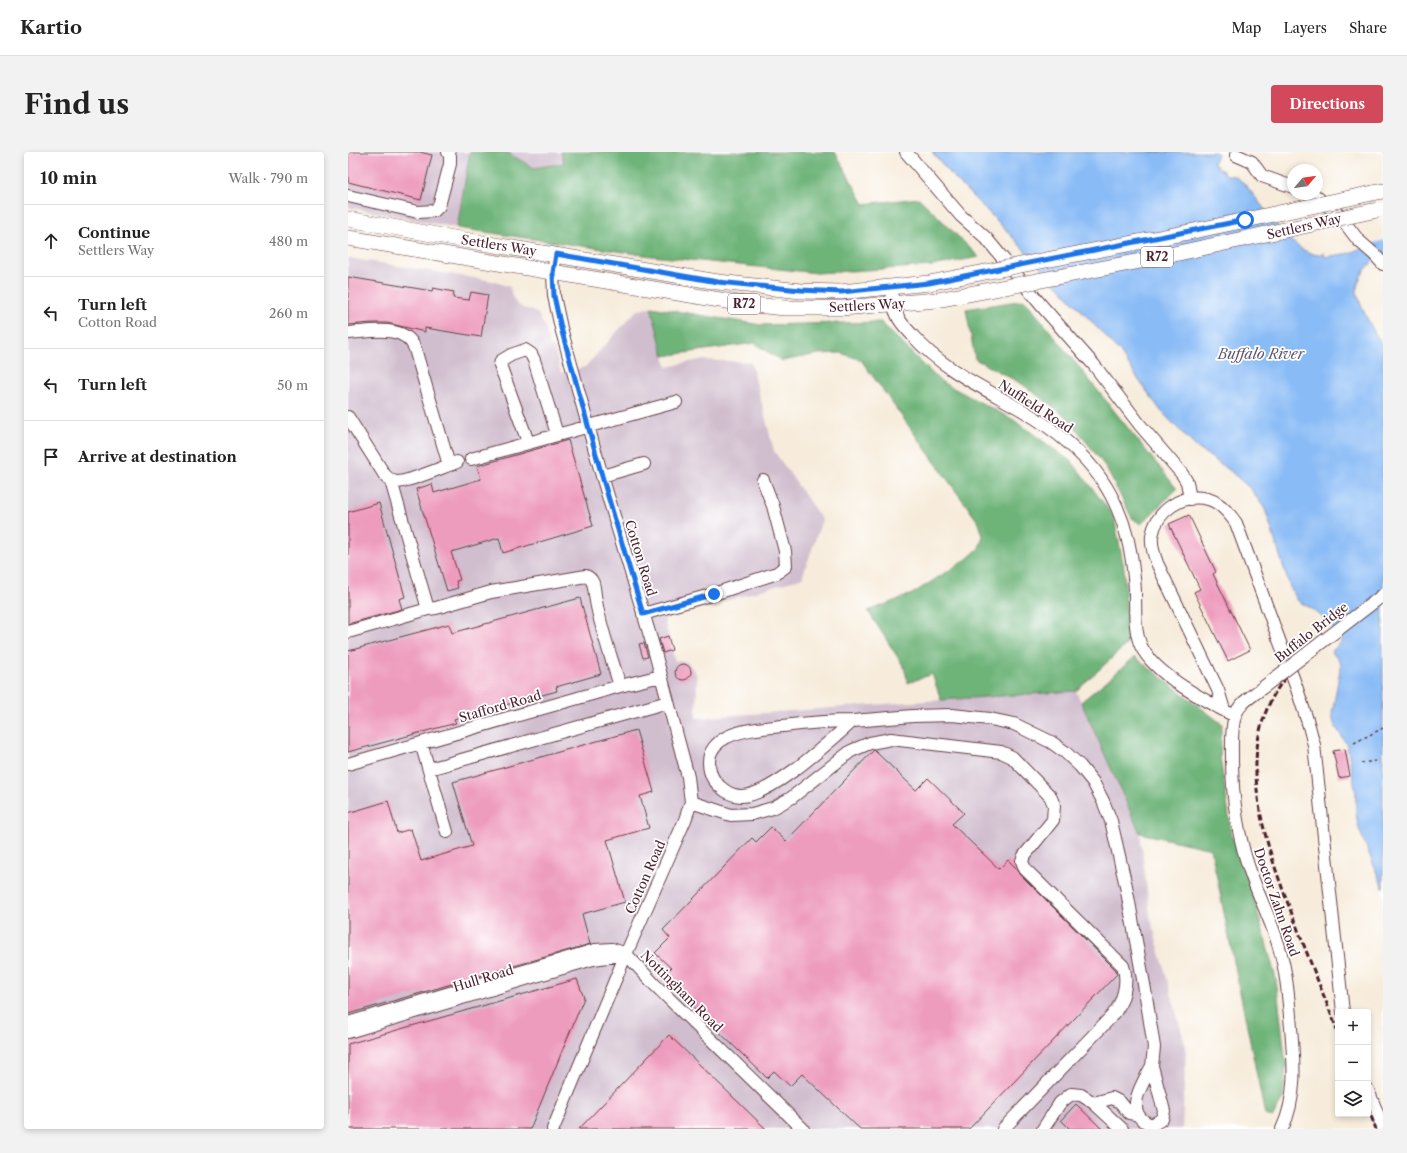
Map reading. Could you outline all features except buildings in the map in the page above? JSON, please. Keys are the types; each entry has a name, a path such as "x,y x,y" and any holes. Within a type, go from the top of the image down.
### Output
{"main road":[{"name":"Settlers Way","path":"348,219 718,282 841,292 929,283 1189,232 1378,192"},
{"name":"Settlers Way","path":"348,238 744,304 785,308 842,308 937,300 1151,259 1380,210"}],"street":[{"path":"348,196 418,212 434,211 439,206 450,164 450,156 448,152"},
{"path":"906,152 961,216 986,238 1040,305 1094,365 1140,425 1182,474 1187,482 1190,499"},
{"path":"1236,156 1252,162 1262,176 1287,185"},
{"path":"1320,200 1339,215 1358,240 1382,262"},
{"name":"Cotton Road","path":"556,254 553,273 554,296 561,328 602,476 661,676 688,777 691,802 685,820 626,954"},
{"name":"Nuffield Road","path":"891,288 893,304 898,317 904,326 925,349 970,381 1046,425 1066,440 1083,456 1104,482 1112,496 1126,529 1136,590 1136,626 1141,646 1154,662 1178,683 1197,696 1229,713"},
{"path":"348,333 385,331 398,332 410,340 413,344 453,464 406,480 397,482 391,481"},
{"path":"528,442 500,365 501,360 525,350 531,354 534,360 557,434"},
{"path":"471,459 676,402"},
{"path":"348,417 384,474 391,481 428,609"},
{"path":"602,476 644,464"},
{"path":"643,614 777,574 786,566 784,551 773,506 763,480"},
{"path":"1229,713 1157,563 1152,543 1152,535 1158,519 1165,511 1180,501 1190,499 1208,499 1216,502 1229,513 1236,523 1296,686 1309,726 1314,745 1343,1009"},
{"path":"348,632 491,592 586,576 589,577 593,584 598,612 620,686"},
{"name":"Buffalo Bridge","path":"1229,713 1238,709 1257,692 1383,595"},
{"name":"Stafford Road","path":"348,764 620,686 661,676"},
{"path":"429,769 668,702"},
{"name":"Doctor Zahn Road","path":"1229,713 1232,738 1232,771 1236,818 1252,878 1271,922 1280,949 1288,990 1294,1053 1294,1076 1291,1101 1282,1129"},
{"path":"853,721 798,767 772,785 756,793 742,796 729,793 712,778 709,759 712,749 718,742 727,737 761,728 821,722 952,715 990,719 1014,724 1032,732 1065,752 1080,766 1092,782 1112,821 1117,839 1154,1047 1152,1066 1164,1111 1162,1119 1152,1125 1144,1122 1138,1116 1129,1113 1120,1102 1112,1098 1094,1103"},
{"path":"691,802 731,814 752,814 773,808 791,798 851,751 870,743 891,739 1002,752 1012,757 1050,796 1054,805 1053,820 1024,856 1022,861 1025,869 1123,966 1126,982 1118,1008 1112,1016 1003,1129"},
{"path":"421,743 447,832"},
{"path":"348,1023 595,950 612,949 626,954"},
{"name":"Hull Road","path":"348,1032 593,959 626,954"},
{"name":"Nottingham Road","path":"553,1129 626,954 655,985 803,1129"},
{"path":"1138,1116 1135,1106 1141,1086 1152,1066"},
{"path":"1043,1129 1060,1103 1071,1094 1082,1095 1094,1103 1122,1129"},
{"path":"1371,1098 1383,1128"}],"path":[{"path":"1354,743 1383,728"},
{"path":"1360,763 1375,761"}],"shaded area":[{"path":"348,152 470,152 457,228 348,207"},
{"path":"506,152 561,152 565,162 534,168"},
{"path":"348,258 493,281 510,287 512,296 517,304 538,314 544,325 550,346 554,348 561,373 585,367 636,311 651,307 667,367 699,360 751,362 774,451 822,520 802,578 664,619 675,661 687,662 695,671 697,678 696,718 1076,691 1140,833 1150,916 1186,1048 1182,1129 348,1129"}],"green space":[{"path":"470,152 506,152 534,168 564,163 561,152 835,152 864,204 919,198 979,257 932,266 817,273 651,256 457,228"},
{"path":"1025,300 1177,489 1141,524 1132,518 1105,466 1067,417 1022,384 975,359 966,309"},
{"path":"651,307 761,325 881,322 940,381 1014,420 1073,463 1114,517 1124,568 1128,643 1076,691 941,700 932,674 908,683 904,667 868,611 912,594 967,559 979,548 983,536 979,523 861,360 841,353 818,354 782,361 754,343 664,356"},
{"path":"1135,657 1222,724 1220,757 1232,836 1254,899 1276,979 1286,1065 1283,1098 1273,1117 1265,1115 1211,849 1140,833 1081,702"}],"water":[{"name":"Buffalo River","path":"932,152 1216,152 1218,154 1213,163 1227,175 1235,176 1245,184 1286,237 1303,250 1316,255 1324,253 1325,257 1350,253 1361,248 1373,261 1365,270 1357,288 1363,309 1383,348 1383,888 1359,829 1356,814 1356,794 1347,745 1334,724 1332,714 1341,664 1336,656 1331,652 1343,641 1328,622 1314,610 1298,601 1290,587 1265,509 1251,489 1229,470 1196,447 1161,411 1120,352 999,223 956,180"}],"waterway":[{"path":"1358,260 1367,254 1383,249"}],"railway":[{"path":"1335,1024 1284,893 1264,831 1258,799 1256,767 1259,736 1268,706 1290,672 1300,661 1383,597"},
{"path":"1371,1116 1376,1129"}],"route":[{"path":"714,594 643,614 602,476 561,328 553,285 556,254 718,282 801,290 841,292 929,283 1245,220"}]}
